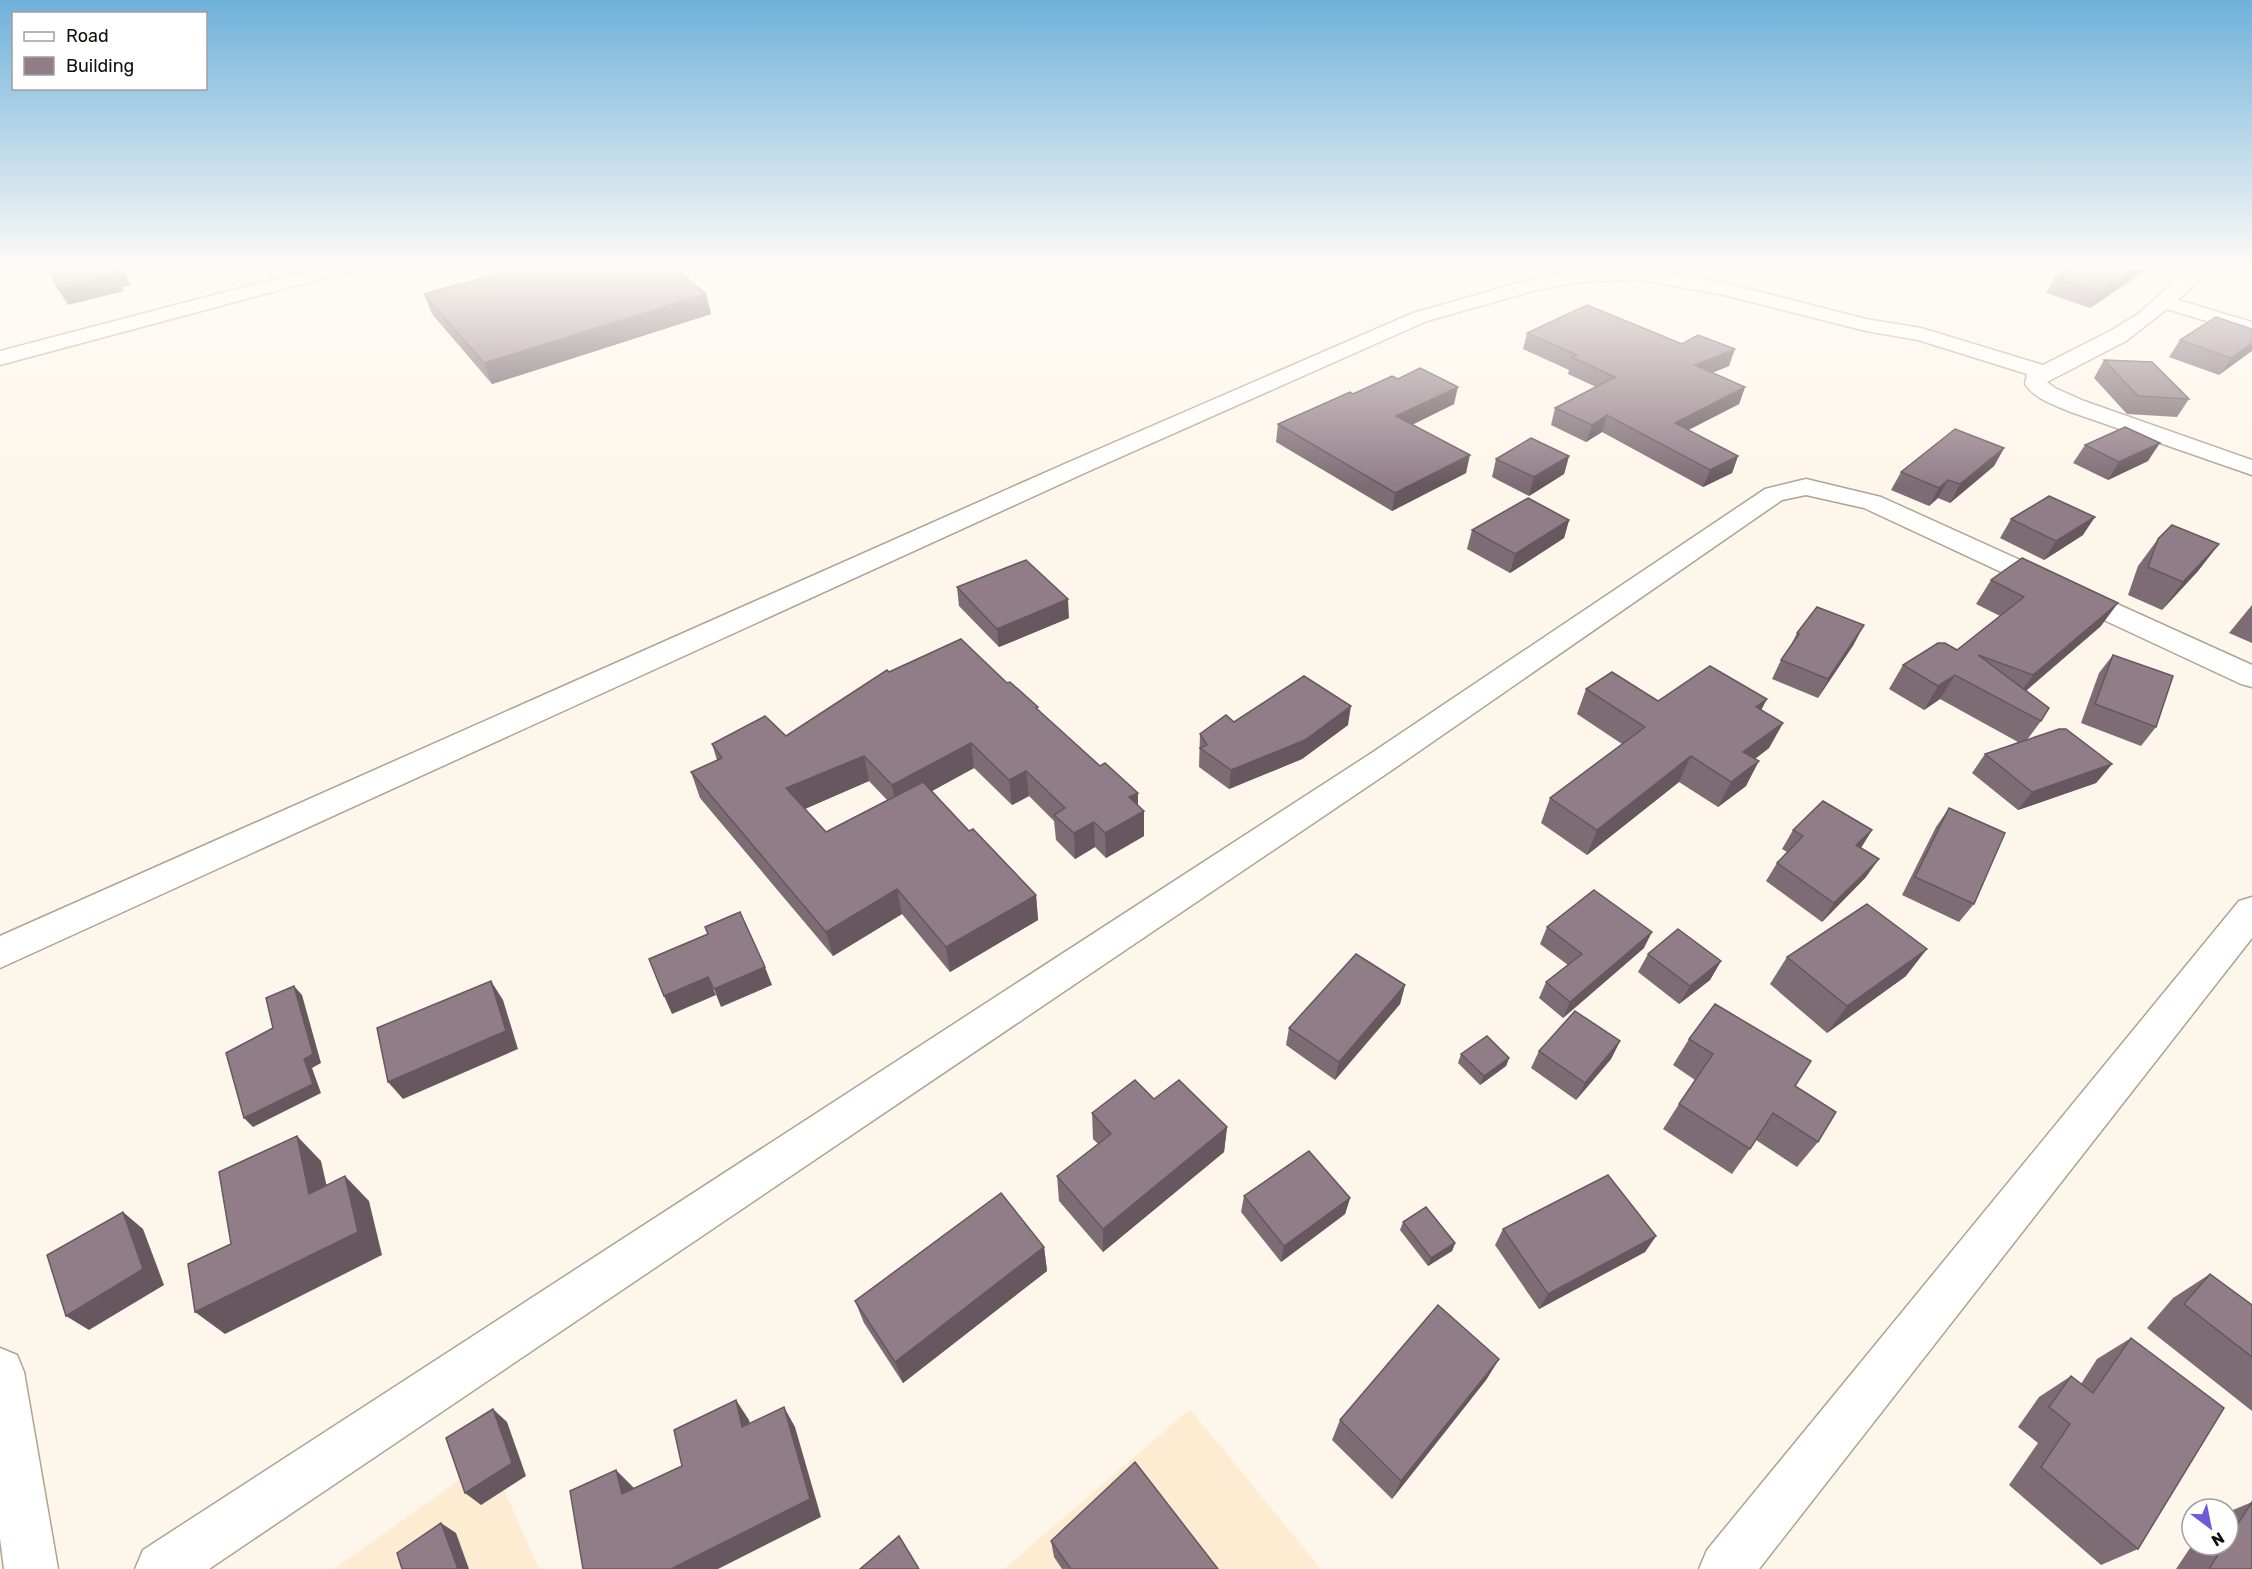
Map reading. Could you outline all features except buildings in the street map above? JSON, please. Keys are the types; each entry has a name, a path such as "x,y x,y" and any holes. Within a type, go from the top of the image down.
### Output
{"street":[{"path":"0,357 72,338"},
{"path":"0,953 1078,467 1372,338"},
{"path":"1935,338 2043,372"},
{"path":"2113,338 2043,372 2036,377 2036,384 2057,398 2252,468"},
{"path":"162,1569 1371,768 1774,494 1806,487 1872,502 2252,677"},
{"path":"1726,1569 2252,911"},
{"path":"0,1372 31,1569"}],"shaded area":[{"path":"1190,1409 1321,1569 1004,1569"},
{"path":"490,1458 539,1569 334,1569"}]}
